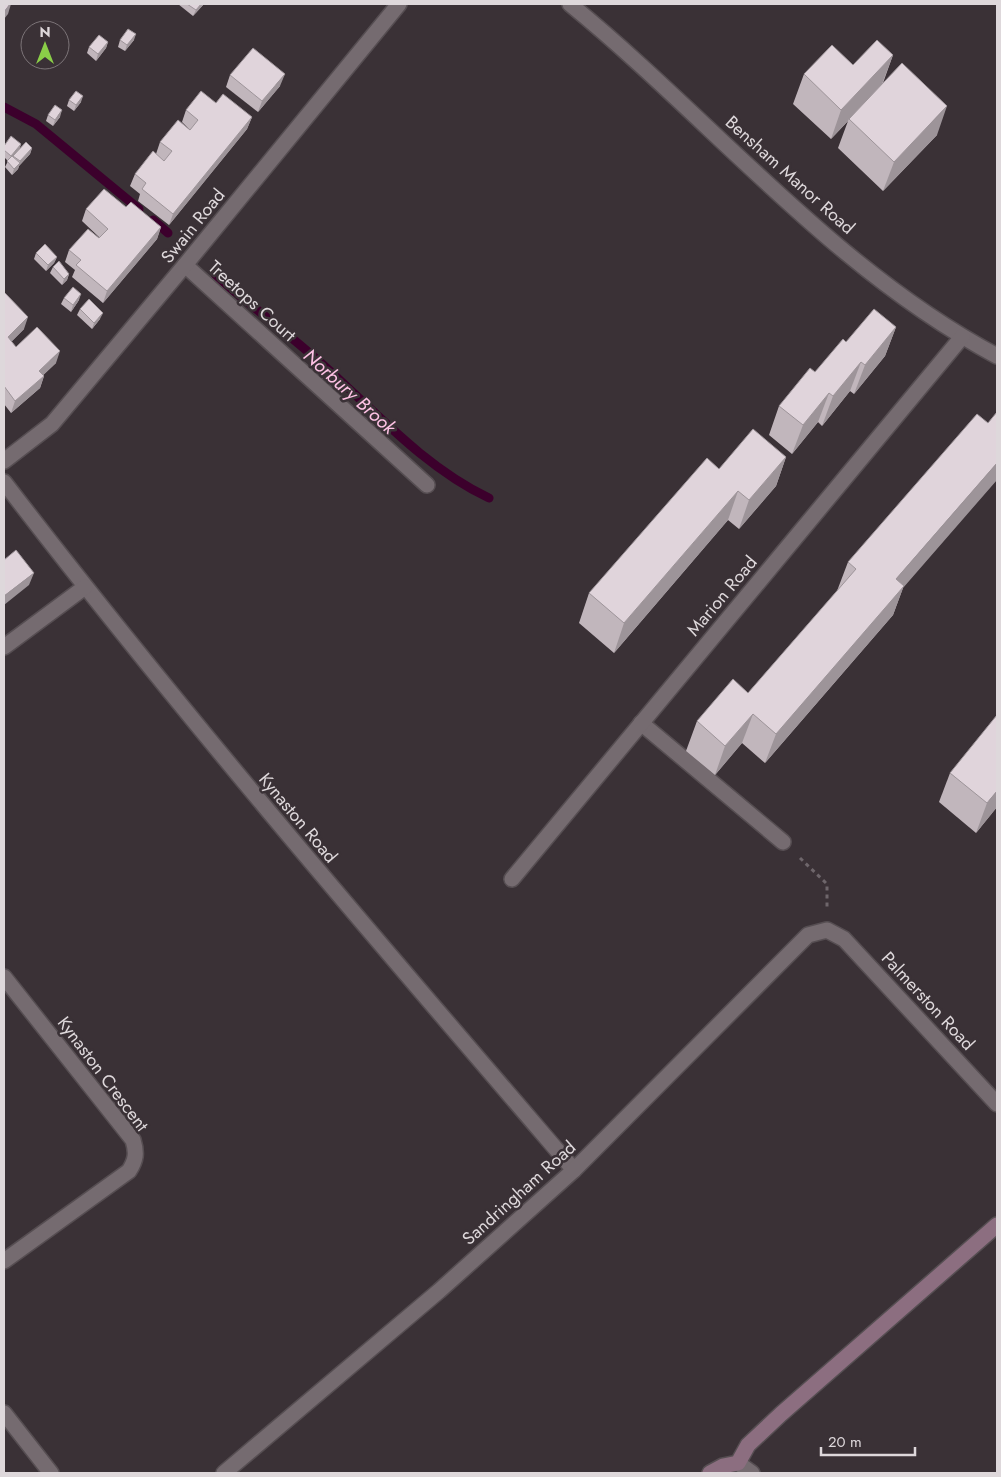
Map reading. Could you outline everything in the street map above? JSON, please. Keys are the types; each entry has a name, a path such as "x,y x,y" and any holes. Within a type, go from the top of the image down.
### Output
{"street":[{"name":"Swain Road","path":"4,461 52,424 399,4"},
{"name":"Bensham Manor Road","path":"570,4 667,88 772,187 874,274 962,338 997,356"},
{"name":"Treetops Court","path":"185,265 427,485"},
{"name":"Marion Road","path":"512,879 962,338"},
{"name":"Kynaston Road","path":"6,490 288,835 574,1170"},
{"path":"4,646 85,587"},
{"path":"641,723 783,842"},
{"name":"Sandringham Road","path":"224,1473 439,1290 574,1170 808,935 827,930"},
{"name":"Palmerston Road","path":"827,930 837,934 851,946 997,1104"},
{"name":"Kynaston Crescent","path":"4,977 133,1140 136,1150 135,1162 129,1171 4,1261"},
{"path":"738,1463 748,1445 781,1414 997,1225"},
{"path":"4,1413 51,1473"},
{"path":"710,1473 722,1466 738,1463 752,1473"}],"path":[{"path":"783,842 827,884 827,930"}],"building":[{"path":"4,4 10,4 4,12"},
{"path":"187,4 201,4 196,10"},
{"path":"128,29 136,34 127,45 120,40"},
{"path":"99,35 108,42 98,54 89,47"},
{"path":"877,40 893,55 841,110 804,74 832,45 853,65"},
{"path":"253,48 285,74 262,101 230,75"},
{"path":"902,63 947,106 894,162 849,119"},
{"path":"76,91 83,96 76,105 69,100"},
{"path":"201,91 216,103 223,94 252,117 173,214 142,189 146,183 135,174 153,151 164,161 172,151 160,142 178,120 190,130 198,120 186,110"},
{"path":"55,105 62,110 55,120 48,115"},
{"path":"11,136 21,144 11,156 4,150 4,146"},
{"path":"26,142 32,148 20,161 13,156"},
{"path":"12,156 20,163 14,169 7,161"},
{"path":"104,189 126,207 131,202 161,227 107,291 76,265 81,260 69,250 88,229 99,238 108,229 86,209"},
{"path":"45,244 57,257 48,265 36,253"},
{"path":"59,261 69,274 64,279 53,267"},
{"path":"73,287 81,294 73,305 64,298"},
{"path":"5,293 28,317 8,337 16,347 37,327 60,351 39,371 44,376 15,401 4,386"},
{"path":"89,299 103,313 94,323 80,309"},
{"path":"874,309 896,327 865,365 861,362 833,396 829,393 803,425 779,406 810,368 815,372 843,339 846,342"},
{"path":"997,412 997,463 896,579 904,586 776,734 753,714 725,746 697,721 733,679 748,693 856,569 848,562 977,414 988,423"},
{"path":"753,429 786,457 749,500 738,491 624,623 589,593 707,458 719,469"},
{"path":"16,550 34,573 4,596 4,560"},
{"path":"997,715 997,791 987,803 950,773"}],"waterway":[{"name":"Norbury Brook","path":"4,107 36,124 139,209"},
{"name":"Norbury Brook","path":"153,220 168,233"},
{"name":"Norbury Brook","path":"216,276 316,359 405,441 445,472 489,498"}]}
